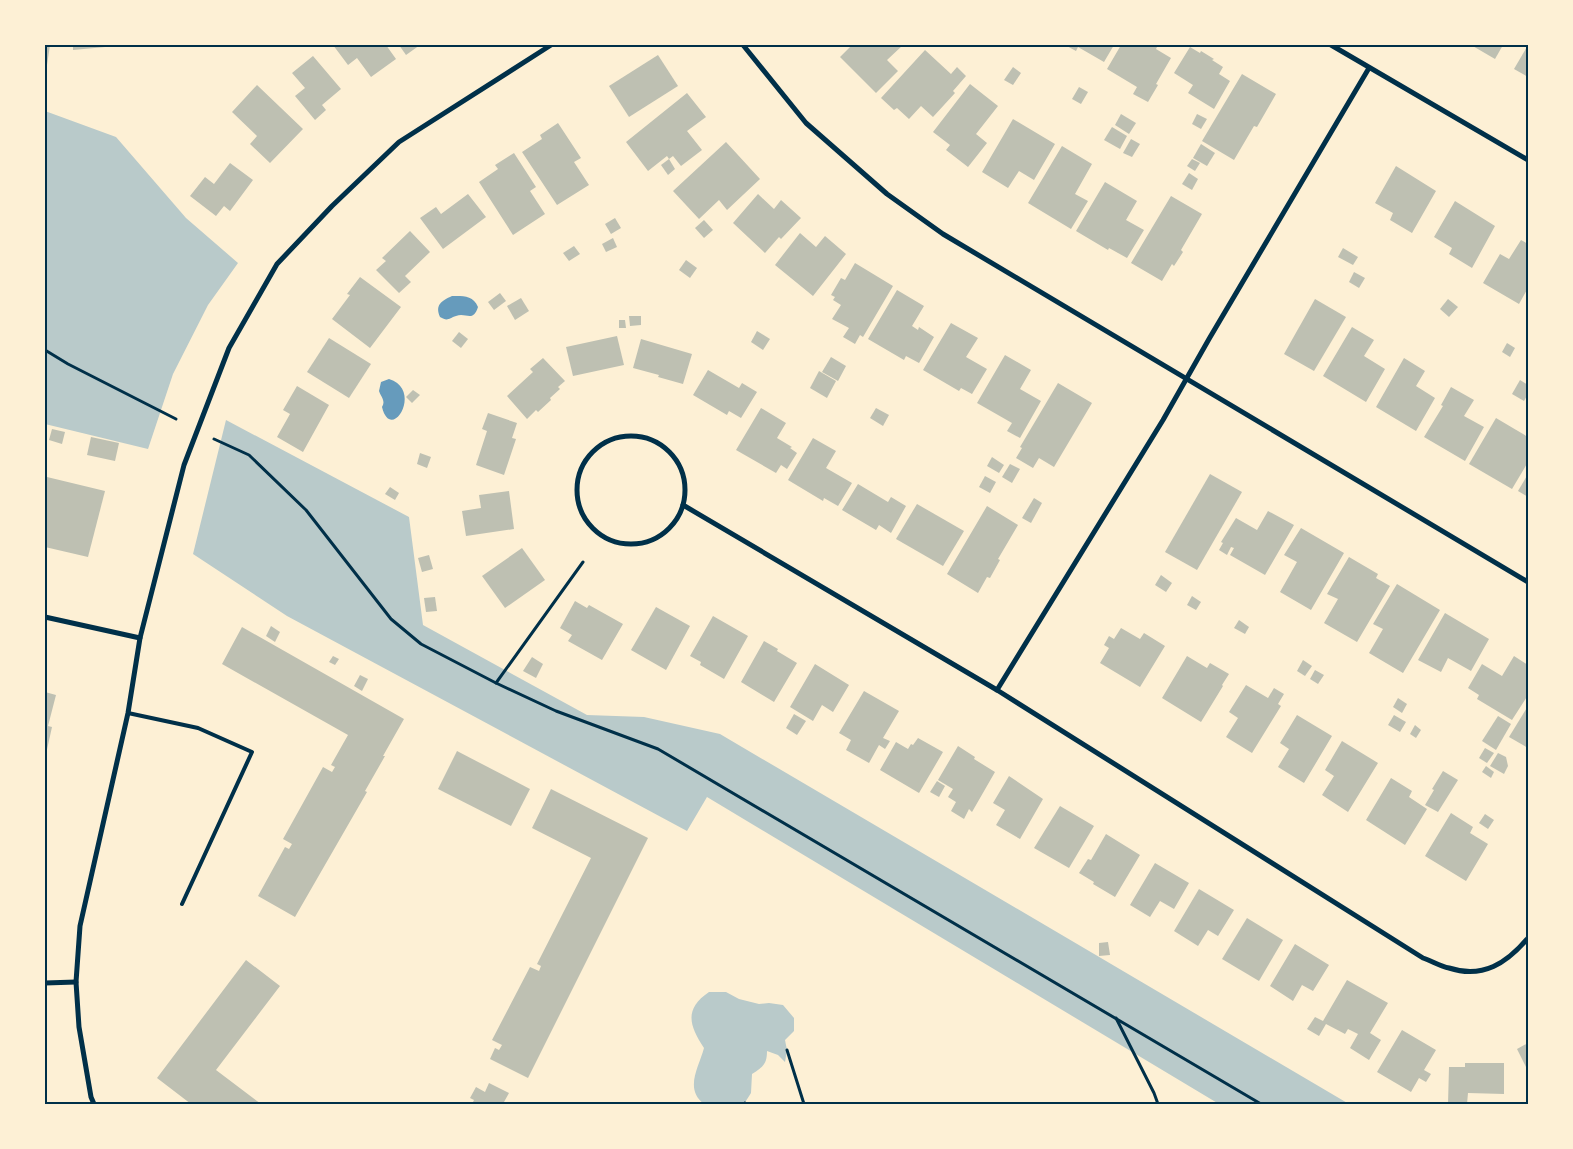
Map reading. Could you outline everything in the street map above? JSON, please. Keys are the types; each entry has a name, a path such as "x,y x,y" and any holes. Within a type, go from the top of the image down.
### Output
{"street":[{"path":"94,1104 91,1097 79,1027 76,982 80,926 128,713 140,638 184,465 229,348 278,264 332,206 399,142 551,45"},
{"path":"742,45 806,123 887,194 943,234 1528,582"},
{"path":"1330,45 1528,160"},
{"path":"998,690 1186,380 1369,68"},
{"path":"622,436 641,436 658,443 672,455 681,467 686,486 683,504 678,518 665,533 655,539 636,544 624,544 606,538 590,526 580,510 577,500 577,480 587,457 607,441 622,436"},
{"path":"683,504 998,690 1424,958 1450,969 1473,972 1493,967 1515,953 1528,938"},
{"path":"45,617 140,638"},
{"path":"45,983 76,982"}],"lane":[{"path":"128,713 198,728 252,752 182,904"}],"path":[{"path":"45,350 68,364 176,419"},
{"path":"214,439 249,455 306,510 391,618 421,644 556,711 658,749 1261,1104"},
{"path":"496,682 583,562"},
{"path":"1116,1018 1158,1104"},
{"path":"787,1050 804,1104"}],"shaded area":[{"path":"45,111 116,137 186,218 238,263 208,305 173,374 148,449 45,424"},
{"path":"226,420 409,517 423,625 587,715 644,717 720,734 1349,1104 1219,1104 707,797 687,831 287,616 193,554"},
{"path":"709,992 726,992 739,999 759,1004 783,1005 794,1018 794,1031 785,1040 787,1050 785,1062 778,1055 767,1051 764,1065 752,1074 751,1093 744,1104 704,1104 695,1092 695,1078 704,1048 692,1025 692,1011 701,998"}],"water":[{"path":"452,296 464,296 473,300 478,307 474,315 460,315 447,319 440,317 438,309 440,304"},
{"path":"389,379 399,385 404,393 405,402 402,411 392,420 386,417 379,391 381,382"}],"building":[{"path":"45,45 50,45 47,65 45,65"},
{"path":"73,45 116,45 116,46 73,50"},
{"path":"333,45 386,45 396,59 371,77 357,58 348,65"},
{"path":"399,45 420,45 406,55"},
{"path":"852,45 903,45 887,60 898,71 876,93 840,57"},
{"path":"1065,45 1114,45 1104,62 1078,47 1076,51"},
{"path":"1121,45 1158,45 1156,49 1171,58 1148,102 1133,94 1137,87 1107,69"},
{"path":"1471,45 1503,45 1495,59"},
{"path":"1528,45 1528,77 1514,69"},
{"path":"1190,47 1214,59 1212,60 1223,67 1219,74 1230,81 1214,109 1188,93 1193,85 1174,73"},
{"path":"925,50 951,74 957,67 966,76 953,91 955,93 933,117 921,106 909,119 897,108 894,110 881,98"},
{"path":"658,55 678,86 629,117 609,86"},
{"path":"313,56 341,89 322,105 326,110 315,120 295,96 305,88 292,73"},
{"path":"1013,67 1021,73 1013,85 1004,80"},
{"path":"1242,74 1276,94 1257,127 1254,126 1234,160 1202,141"},
{"path":"970,84 998,106 976,134 987,143 968,167 946,150 950,145 933,132"},
{"path":"257,85 303,129 270,163 250,144 257,136 232,112"},
{"path":"1079,87 1088,92 1081,104 1072,99"},
{"path":"687,93 706,117 687,131 702,150 681,166 673,156 669,159 667,156 648,171 626,142"},
{"path":"1121,114 1136,123 1129,134 1115,125"},
{"path":"1197,114 1207,119 1201,129 1192,124"},
{"path":"1013,119 1055,144 1034,180 1019,171 1008,188 982,172"},
{"path":"558,123 581,158 574,162 589,185 557,205 522,152 542,139 540,135"},
{"path":"1112,127 1127,136 1120,149 1104,140"},
{"path":"1131,139 1140,144 1132,157 1123,153"},
{"path":"726,142 760,179 727,210 719,200 699,219 673,191"},
{"path":"1201,144 1215,153 1207,166 1193,158"},
{"path":"1062,146 1092,164 1075,194 1088,201 1071,229 1028,203"},
{"path":"514,153 536,187 530,191 545,214 513,235 479,182 498,169 495,165"},
{"path":"669,159 675,169 668,175 661,165"},
{"path":"1192,159 1200,163 1195,171 1187,166"},
{"path":"230,163 253,180 230,211 224,206 216,216 190,196 205,177 214,184"},
{"path":"1396,166 1436,191 1412,233 1390,220 1393,213 1375,203"},
{"path":"1189,173 1198,179 1192,190 1182,184"},
{"path":"1105,182 1137,201 1126,220 1144,230 1127,258 1109,248 1108,250 1076,231"},
{"path":"468,194 486,217 443,249 420,218 436,207 441,214"},
{"path":"758,194 774,209 781,200 801,218 781,239 779,237 765,253 733,223"},
{"path":"1171,196 1202,214 1181,250 1183,252 1174,266 1172,264 1162,281 1131,263"},
{"path":"1455,201 1495,226 1472,268 1449,254 1452,248 1434,237"},
{"path":"615,218 621,228 611,234 605,224"},
{"path":"704,220 713,230 704,238 695,228"},
{"path":"410,231 430,252 405,276 411,282 399,293 376,270 386,261 382,258"},
{"path":"800,233 816,247 825,236 846,254 813,296 775,265"},
{"path":"613,238 617,247 606,252 602,244"},
{"path":"1521,240 1528,244 1528,288 1519,304 1483,283 1500,254 1509,259"},
{"path":"574,246 580,254 569,261 563,253"},
{"path":"1343,248 1358,257 1353,265 1338,257"},
{"path":"686,260 697,268 690,278 679,270"},
{"path":"855,263 893,286 863,337 860,335 855,344 843,337 849,328 832,319 841,305 833,300 835,297 831,295 841,278 845,280"},
{"path":"1354,272 1365,278 1359,288 1349,282"},
{"path":"360,277 401,307 370,348 332,319 350,295 347,294"},
{"path":"897,290 924,306 912,326 918,330 919,327 934,337 919,363 906,356 904,360 868,339"},
{"path":"500,293 506,301 494,310 488,302"},
{"path":"521,298 529,311 515,320 507,306"},
{"path":"1315,299 1346,317 1314,371 1284,354"},
{"path":"1448,299 1458,307 1449,317 1440,309"},
{"path":"629,316 641,316 641,325 630,326"},
{"path":"619,320 625,320 626,328 619,328"},
{"path":"951,323 978,338 966,357 987,369 972,394 961,388 959,391 923,370"},
{"path":"1352,327 1374,340 1364,356 1385,369 1366,402 1323,376"},
{"path":"757,331 770,339 763,350 751,342"},
{"path":"459,332 468,339 461,348 452,341"},
{"path":"617,336 624,365 573,376 566,347"},
{"path":"329,338 371,364 349,398 307,372"},
{"path":"641,339 692,354 683,384 633,368"},
{"path":"1507,343 1515,348 1510,357 1502,352"},
{"path":"1005,355 1031,370 1020,389 1041,401 1020,438 1007,431 1012,423 977,403"},
{"path":"831,357 846,366 838,381 822,372"},
{"path":"543,358 565,381 558,387 560,389 550,398 551,400 527,419 507,396 533,372 530,369"},
{"path":"1404,358 1425,371 1416,386 1435,398 1416,431 1376,407"},
{"path":"708,370 739,388 742,383 757,392 741,418 729,411 727,415 693,395"},
{"path":"819,371 836,381 827,398 810,388"},
{"path":"1520,380 1528,385 1528,394 1524,401 1512,394"},
{"path":"1058,383 1092,403 1054,467 1039,458 1033,468 1016,458 1022,448 1020,447"},
{"path":"297,386 329,405 303,452 277,437 290,414 283,410"},
{"path":"1451,387 1474,400 1464,416 1484,427 1465,461 1424,437 1443,406 1441,405"},
{"path":"413,390 420,395 412,403 406,397"},
{"path":"761,408 786,423 777,438 792,447 790,448 797,453 787,469 781,465 776,473 736,450"},
{"path":"876,408 889,415 883,426 870,418"},
{"path":"488,413 517,423 512,438 516,439 504,475 476,465 487,431 482,429"},
{"path":"1496,418 1528,437 1528,462 1512,489 1469,464"},
{"path":"52,429 65,432 62,444 49,440"},
{"path":"91,437 119,443 115,461 87,455"},
{"path":"813,438 836,451 826,468 852,483 838,506 824,498 823,501 788,480"},
{"path":"420,453 431,457 427,468 417,464"},
{"path":"992,457 1004,465 999,473 987,466"},
{"path":"1010,464 1020,469 1012,483 1002,477"},
{"path":"1210,474 1242,492 1197,570 1165,552"},
{"path":"1528,474 1528,497 1518,491"},
{"path":"985,476 996,482 990,493 979,487"},
{"path":"47,477 105,491 88,557 45,547 45,486"},
{"path":"858,484 888,502 891,497 906,506 891,533 879,525 876,530 842,510"},
{"path":"390,487 399,493 395,500 385,494"},
{"path":"509,491 514,529 466,536 462,511 481,508 479,495"},
{"path":"1034,498 1042,503 1031,523 1022,518"},
{"path":"917,504 964,531 943,566 896,539"},
{"path":"987,506 1018,525 998,559 1000,560 990,578 987,577 978,593 947,574"},
{"path":"1268,511 1294,525 1265,575 1230,555 1234,548 1231,547 1227,555 1219,550 1223,543 1221,542 1236,518 1257,530"},
{"path":"1301,528 1344,553 1311,610 1280,592 1297,562 1284,555"},
{"path":"522,548 545,580 505,608 482,576"},
{"path":"429,555 433,569 422,572 418,558"},
{"path":"1349,557 1378,574 1376,578 1390,586 1357,642 1324,623 1338,599 1327,594"},
{"path":"1161,575 1172,583 1166,592 1155,585"},
{"path":"1397,584 1440,610 1403,673 1369,653 1383,629 1373,624"},
{"path":"1192,596 1201,602 1196,610 1187,605"},
{"path":"435,597 437,611 426,612 424,598"},
{"path":"575,601 587,608 589,605 623,624 602,660 568,641 572,635 560,628"},
{"path":"656,607 690,626 666,670 631,650"},
{"path":"1445,613 1489,639 1471,671 1448,658 1441,672 1418,660"},
{"path":"713,616 748,636 724,679 700,665 701,662 690,656"},
{"path":"1239,620 1249,627 1245,634 1234,628"},
{"path":"271,626 280,632 275,642 266,636"},
{"path":"242,627 404,719 365,791 367,792 295,917 258,896 285,847 289,849 292,844 283,839 323,767 332,772 335,767 331,765 348,735 222,664"},
{"path":"1121,628 1140,639 1144,633 1165,646 1140,687 1100,663 1109,648 1104,645 1109,636 1114,639"},
{"path":"764,641 797,663 774,702 741,682"},
{"path":"333,656 339,659 335,665 329,662"},
{"path":"1187,656 1207,668 1210,663 1229,674 1201,722 1162,698"},
{"path":"1514,656 1528,665 1528,695 1512,720 1477,699 1479,695 1468,688 1482,664 1502,676"},
{"path":"532,657 543,664 536,678 523,671"},
{"path":"1303,660 1312,666 1305,676 1297,671"},
{"path":"815,664 849,685 833,712 822,705 813,721 790,707"},
{"path":"1315,670 1324,675 1318,684 1310,679"},
{"path":"360,675 368,679 362,691 354,686"},
{"path":"1246,685 1268,698 1274,688 1284,694 1278,704 1281,706 1252,753 1226,737 1238,718 1229,712"},
{"path":"864,691 899,711 883,738 890,741 885,749 879,745 869,763 846,750 851,740 839,733"},
{"path":"45,692 56,695 48,726 52,727 46,754"},
{"path":"1398,698 1407,704 1402,713 1393,707"},
{"path":"1528,706 1528,748 1509,737"},
{"path":"794,714 806,721 797,735 786,728"},
{"path":"1297,715 1332,736 1304,783 1278,767 1289,749 1280,743"},
{"path":"1394,715 1406,722 1400,732 1388,725"},
{"path":"1498,716 1511,724 1496,750 1482,741"},
{"path":"1415,725 1421,730 1416,738 1410,734"},
{"path":"918,738 943,752 919,793 880,770 896,742 908,749"},
{"path":"1342,741 1378,763 1348,812 1322,795 1334,776 1325,770"},
{"path":"958,746 995,772 972,812 969,809 964,819 951,811 956,802 948,797 953,789 938,780"},
{"path":"1485,748 1494,753 1487,763 1479,758"},
{"path":"457,751 530,789 511,826 438,789"},
{"path":"1498,753 1506,757 1508,766 1504,774 1490,766"},
{"path":"1486,766 1494,772 1491,778 1482,772"},
{"path":"1443,771 1458,780 1438,812 1425,805"},
{"path":"1009,776 1043,799 1020,839 996,825 1005,810 993,803"},
{"path":"1391,778 1412,791 1409,797 1427,809 1405,845 1366,820"},
{"path":"937,781 945,786 939,797 930,792"},
{"path":"551,789 648,838 528,1078 490,1059 495,1048 499,1050 502,1045 492,1040 530,967 539,971 541,966 537,964 591,858 532,828"},
{"path":"1060,806 1094,826 1069,868 1034,848"},
{"path":"1451,813 1473,827 1470,833 1488,844 1466,881 1425,856"},
{"path":"1485,814 1494,820 1488,829 1479,823"},
{"path":"1106,834 1140,855 1115,897 1079,873 1088,859 1091,860"},
{"path":"1155,863 1189,883 1174,909 1160,901 1150,917 1130,905"},
{"path":"1199,889 1234,910 1218,936 1208,930 1198,946 1174,931"},
{"path":"1247,918 1283,940 1259,981 1222,959"},
{"path":"1108,942 1110,955 1099,956 1099,943"},
{"path":"1295,944 1329,965 1313,991 1302,985 1293,1001 1270,986"},
{"path":"246,960 280,986 216,1070 261,1104 191,1104 157,1078"},
{"path":"1347,980 1388,1003 1370,1033 1381,1040 1369,1060 1350,1048 1358,1034 1348,1029 1345,1034 1326,1024 1319,1036 1307,1029 1315,1017 1323,1021"},
{"path":"1402,1030 1436,1050 1424,1070 1431,1074 1426,1082 1419,1078 1411,1092 1377,1072"},
{"path":"1528,1043 1528,1071 1517,1049"},
{"path":"1465,1063 1504,1063 1504,1094 1468,1093 1467,1104 1448,1104 1449,1067 1465,1067"},
{"path":"489,1083 509,1093 504,1102 509,1104 472,1104 474,1100 470,1098 476,1087 485,1092"}]}
